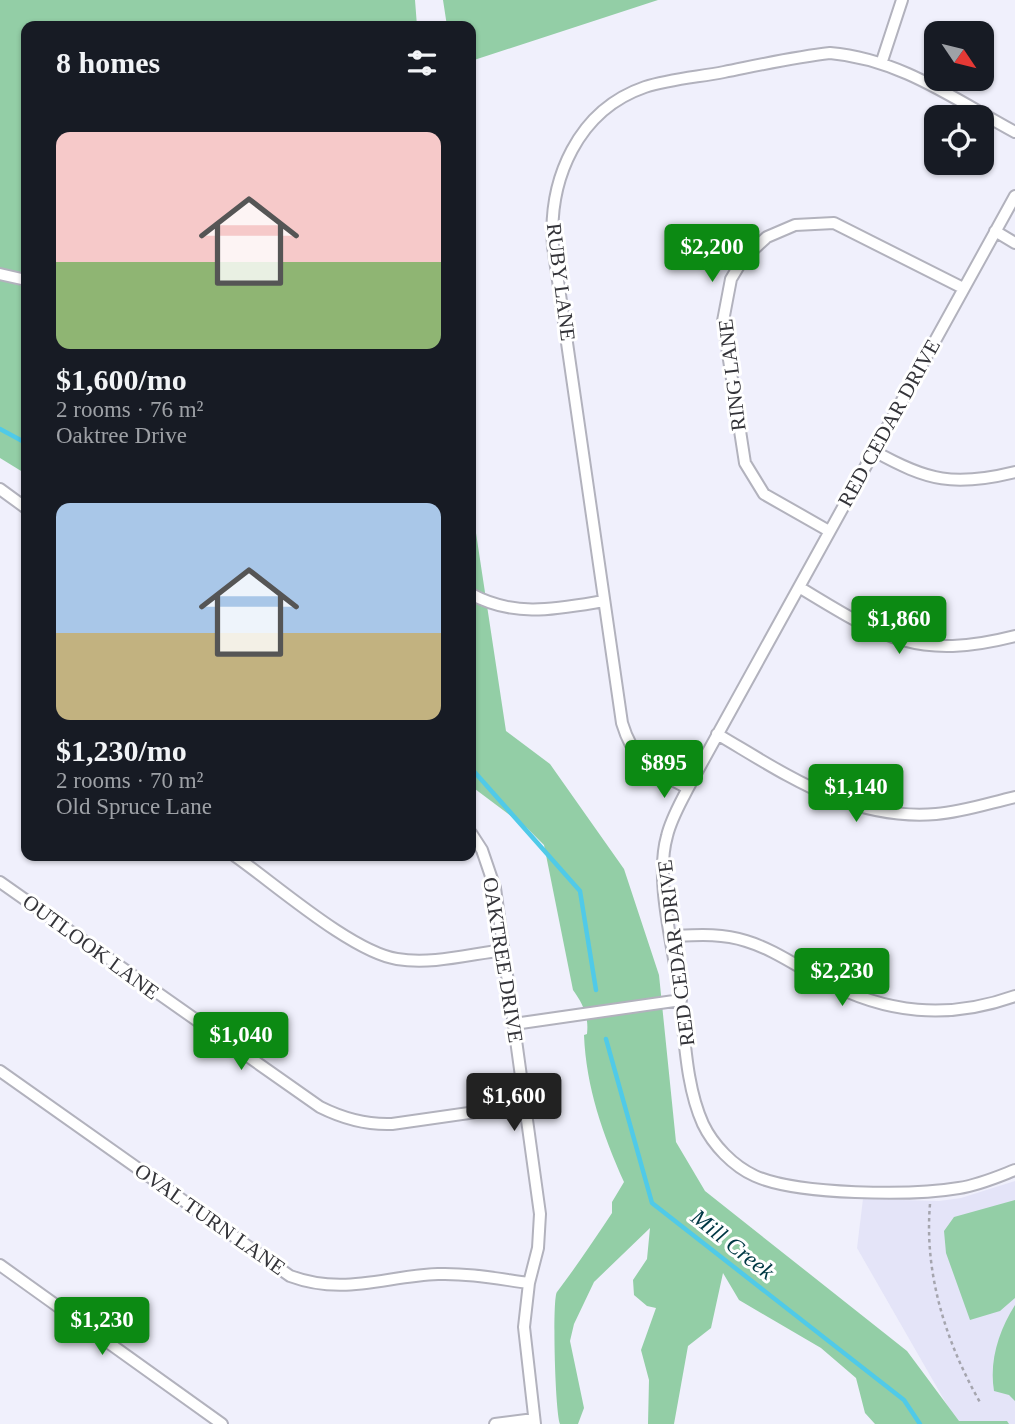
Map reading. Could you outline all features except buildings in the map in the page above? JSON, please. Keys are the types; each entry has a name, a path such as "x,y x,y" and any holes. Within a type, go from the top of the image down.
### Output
{"street":[{"path":"882,61 902,0"},
{"name":"RUBY LANE","path":"688,788 644,765 628,740 604,601 551,220 553,199 568,157 579,136 604,111 644,88 816,54 854,55 882,61 1015,132"},
{"name":"RED CEDAR DRIVE","path":"1015,195 688,788 674,816 664,851 671,936 698,1109 712,1138 741,1168 755,1176 797,1186 932,1191 962,1187 1015,1170"},
{"name":"RING LANE","path":"829,531 764,494 745,463 723,321 731,279 743,258 767,237 795,225 834,223 963,288"},
{"path":"995,231 1015,243"},
{"path":"0,274 21,279"},
{"path":"874,451 910,471 950,482 976,481 1015,472"},
{"path":"0,489 21,504"},
{"path":"799,587 862,624 918,645 939,648 975,645 1015,636"},
{"path":"476,596 497,606 524,611 604,601"},
{"path":"717,734 804,783 861,809 909,815 936,814 1015,797"},
{"name":"OAKTREE DRIVE","path":"476,841 491,875 504,950 540,1214 538,1248 529,1283 524,1340 534,1421"},
{"path":"242,861 344,936 377,953 396,959 422,961 504,950"},
{"name":"OUTLOOK LANE","path":"0,882 298,1092 339,1116 373,1125 393,1124 525,1105"},
{"path":"671,936 704,934 747,941 859,998 898,1009 954,1012 1015,996"},
{"path":"514,1024 681,1000"},
{"name":"OVAL TURN LANE","path":"0,1071 290,1276 307,1283 344,1287 438,1274 467,1274 529,1283"},
{"path":"0,1265 222,1424"},
{"path":"495,1424 534,1421"}],"path":[{"path":"932,1191 928,1231 931,1271 956,1353 981,1404"}],"shaded area":[{"path":"1015,1181 1015,1424 958,1424 857,1248 863,1199 939,1201 961,1198"}],"green space":[{"path":"0,0 415,0 417,21 21,21 21,471 0,458"},
{"path":"443,0 658,0 476,59 476,21 446,21"},
{"path":"476,533 506,731 550,764 624,869 659,975 676,1142 705,1191 907,1351 959,1421 1007,1421 1009,1424 875,1424 865,1413 856,1378 821,1348 739,1300 723,1273 711,1328 688,1346 674,1424 648,1424 649,1380 641,1350 656,1308 647,1306 634,1295 633,1280 647,1259 650,1228 594,1282 574,1324 570,1341 584,1408 578,1424 560,1424 555,1356 555,1299 557,1292 612,1213 612,1202 624,1182 609,1147 592,1092 585,1054 586,1016 573,990 544,845 527,828 476,790"},
{"path":"1015,1200 1015,1298 1000,1311 970,1320 946,1253 944,1231 954,1217"},
{"path":"1015,1305 1015,1401 1009,1395 994,1391 993,1368 1004,1325"}],"waterway":[{"name":"Mill Creek","path":"0,429 21,440"},
{"name":"Mill Creek","path":"476,774 580,891 596,990"},
{"name":"Mill Creek","path":"606,1039 652,1203 904,1400 920,1424"}]}
